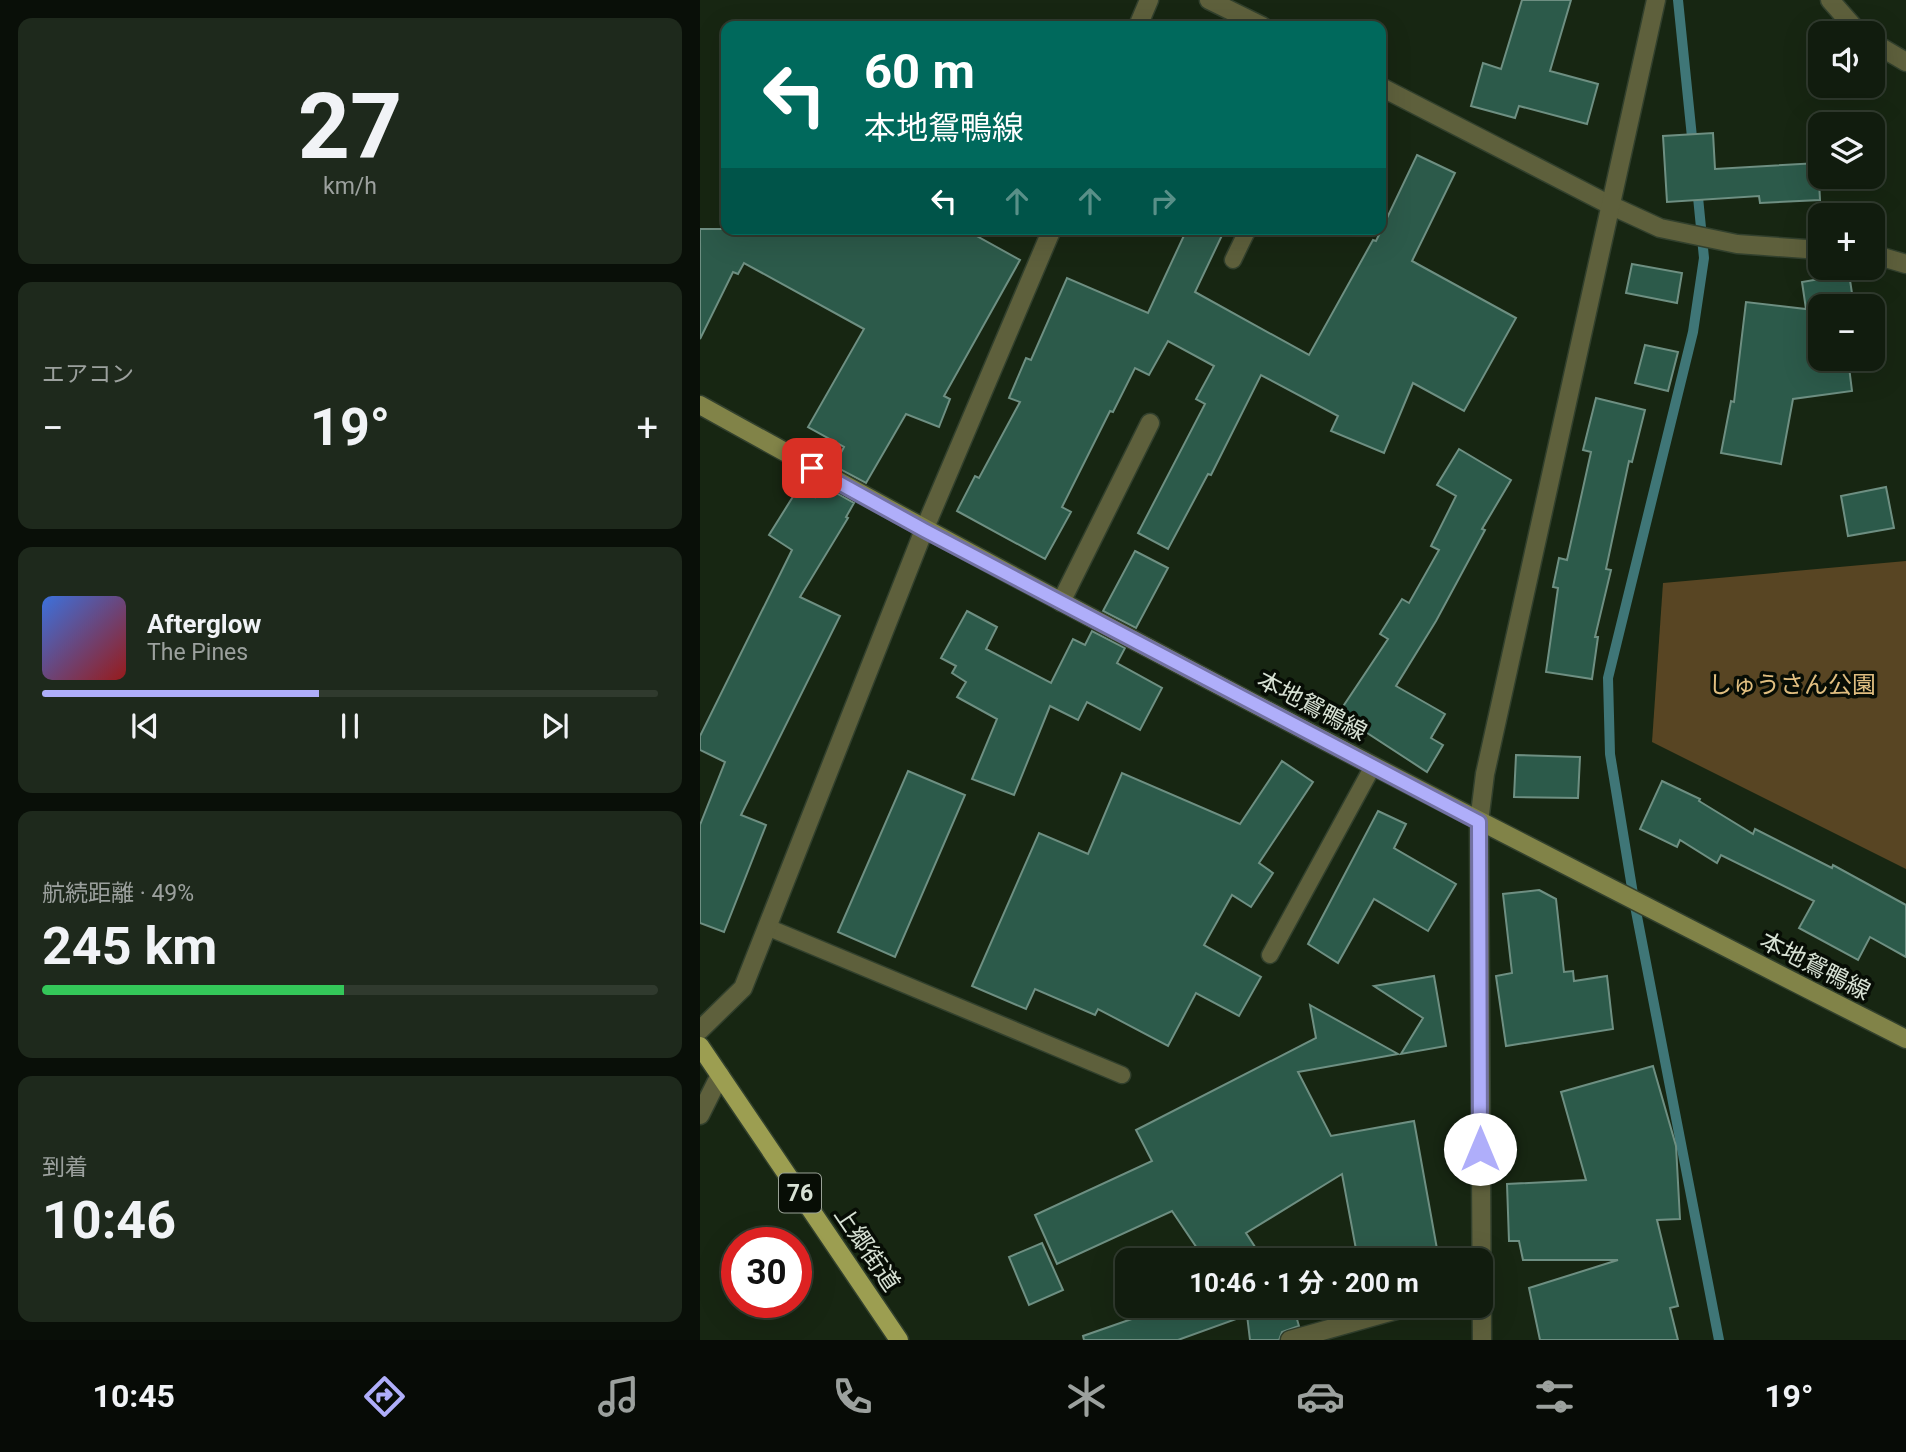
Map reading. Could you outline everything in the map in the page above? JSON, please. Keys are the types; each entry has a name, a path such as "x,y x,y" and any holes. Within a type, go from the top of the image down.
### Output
{"main road":[{"name":"本地鴛鴨線","path":"700,405 924,530 1479,822 1906,1040"},
{"name":"上郷街道","path":"700,1046 899,1340"}],"street":[{"path":"1140,21 1149,0"},
{"path":"1209,0 1252,21"},
{"path":"1481,1248 1479,822 1485,774 1656,0"},
{"path":"1830,0 1848,21"},
{"path":"1885,50 1906,62"},
{"path":"1386,90 1660,228 1737,244 1808,249"},
{"path":"700,1030 743,988 924,530 1049,235"},
{"path":"1885,258 1906,264"},
{"path":"1061,601 1150,423"},
{"path":"700,1115 720,1075"},
{"path":"1290,1340 1368,1318"},
{"path":"1482,1318 1482,1340"}],"lane":[{"path":"1233,260 1245,235"},
{"path":"1270,955 1373,766"},
{"path":"767,927 1122,1075"}],"green space":[{"name":"しゅうさん公園","path":"1906,561 1906,869 1652,742 1663,583"}],"building":[{"path":"1522,0 1571,0 1550,71 1598,84 1587,124 1519,106 1515,118 1471,106 1483,63 1501,69"},
{"path":"1713,133 1715,169 1808,164 1808,189 1819,189 1820,200 1760,203 1759,196 1667,202 1663,136"},
{"path":"1417,155 1455,173 1412,261 1516,318 1464,411 1413,383 1384,453 1331,431 1338,416 1261,375 1211,475 1208,474 1168,549 1138,533 1205,404 1196,399 1214,366 1168,341 1149,375 1135,368 1113,412 1110,411 1062,507 1071,512 1045,559 957,511 975,476 979,478 1020,402 1009,398 1026,358 1031,360 1067,278 1148,313 1184,235 1222,235 1195,292 1309,355 1373,240 1376,241 1379,235 1386,235 1386,220"},
{"path":"700,229 721,229 721,235 975,235 1020,260 944,396 950,399 939,427 906,414 866,483 834,466 844,447 808,427 864,329 744,263 738,274 733,272 700,339"},
{"path":"1632,264 1682,273 1677,303 1626,293"},
{"path":"1850,280 1852,294 1808,294 1808,371 1850,371 1852,391 1793,399 1781,464 1721,453 1731,401 1734,402 1746,302 1806,309 1802,282"},
{"path":"1645,345 1678,352 1668,391 1635,383"},
{"path":"1596,398 1645,410 1632,462 1629,461 1606,569 1611,570 1595,637 1598,637 1592,679 1546,672 1558,588 1553,587 1559,558 1567,560 1591,452 1583,450"},
{"path":"1459,449 1511,480 1482,529 1485,530 1436,621 1396,686 1445,714 1431,738 1443,745 1427,772 1338,714 1388,639 1380,634 1402,599 1409,603 1439,550 1431,546 1456,496 1437,485"},
{"path":"822,485 854,503 846,517 848,518 800,597 840,616 741,815 766,825 724,932 700,923 700,825 725,762 700,750 700,736 792,550 769,535 799,487 815,497"},
{"path":"1886,487 1894,528 1848,536 1841,496"},
{"path":"1135,551 1168,568 1136,628 1103,611"},
{"path":"967,611 997,627 986,649 1051,683 1073,639 1085,645 1092,631 1125,648 1117,663 1162,688 1140,730 1087,702 1078,720 1050,706 1014,795 972,779 997,719 957,697 966,682 952,673 956,666 941,658"},
{"path":"1516,755 1580,757 1578,798 1514,797"},
{"path":"1282,761 1313,782 1259,863 1273,873 1251,907 1232,895 1204,945 1261,977 1239,1016 1196,993 1168,1046 1098,1009 1095,1015 1035,989 1026,1009 972,986 1039,833 1088,854 1122,773 1240,824"},
{"path":"908,771 965,795 895,957 838,932"},
{"path":"1662,781 1700,799 1699,801 1753,834 1755,829 1832,868 1833,865 1906,905 1906,957 1870,937 1858,960 1799,928 1814,901 1721,855 1717,863 1680,840 1677,847 1640,829"},
{"path":"1378,811 1406,824 1394,848 1456,884 1428,931 1374,899 1338,963 1308,944"},
{"path":"1539,890 1556,899 1564,972 1573,971 1574,981 1607,976 1613,1029 1506,1046 1496,976 1512,973 1503,894"},
{"path":"1434,976 1446,1046 1401,1054 1423,1018 1374,986"},
{"path":"1310,1005 1398,1054 1298,1072 1331,1136 1414,1121 1437,1248 1356,1248 1342,1174 1246,1233 1256,1248 1197,1248 1172,1211 1057,1264 1035,1215 1152,1161 1136,1130 1316,1038"},
{"path":"1653,1066 1676,1146 1680,1219 1657,1220 1678,1306 1670,1308 1678,1340 1540,1340 1529,1288 1618,1260 1523,1260 1519,1241 1509,1241 1507,1184 1586,1180 1561,1092"},
{"path":"1042,1243 1063,1290 1029,1305 1009,1257"},
{"path":"1135,1318 1239,1318 1178,1340 1084,1340 1083,1336"},
{"path":"1247,1318 1297,1318 1299,1326 1282,1332 1279,1340 1250,1340"}],"waterway":[{"path":"1678,0 1693,147"},
{"path":"1697,187 1704,258 1693,332 1608,678 1610,754 1635,906 1719,1340"}],"route":[{"path":"812,468 924,530 1479,822 1480,1149"}]}
